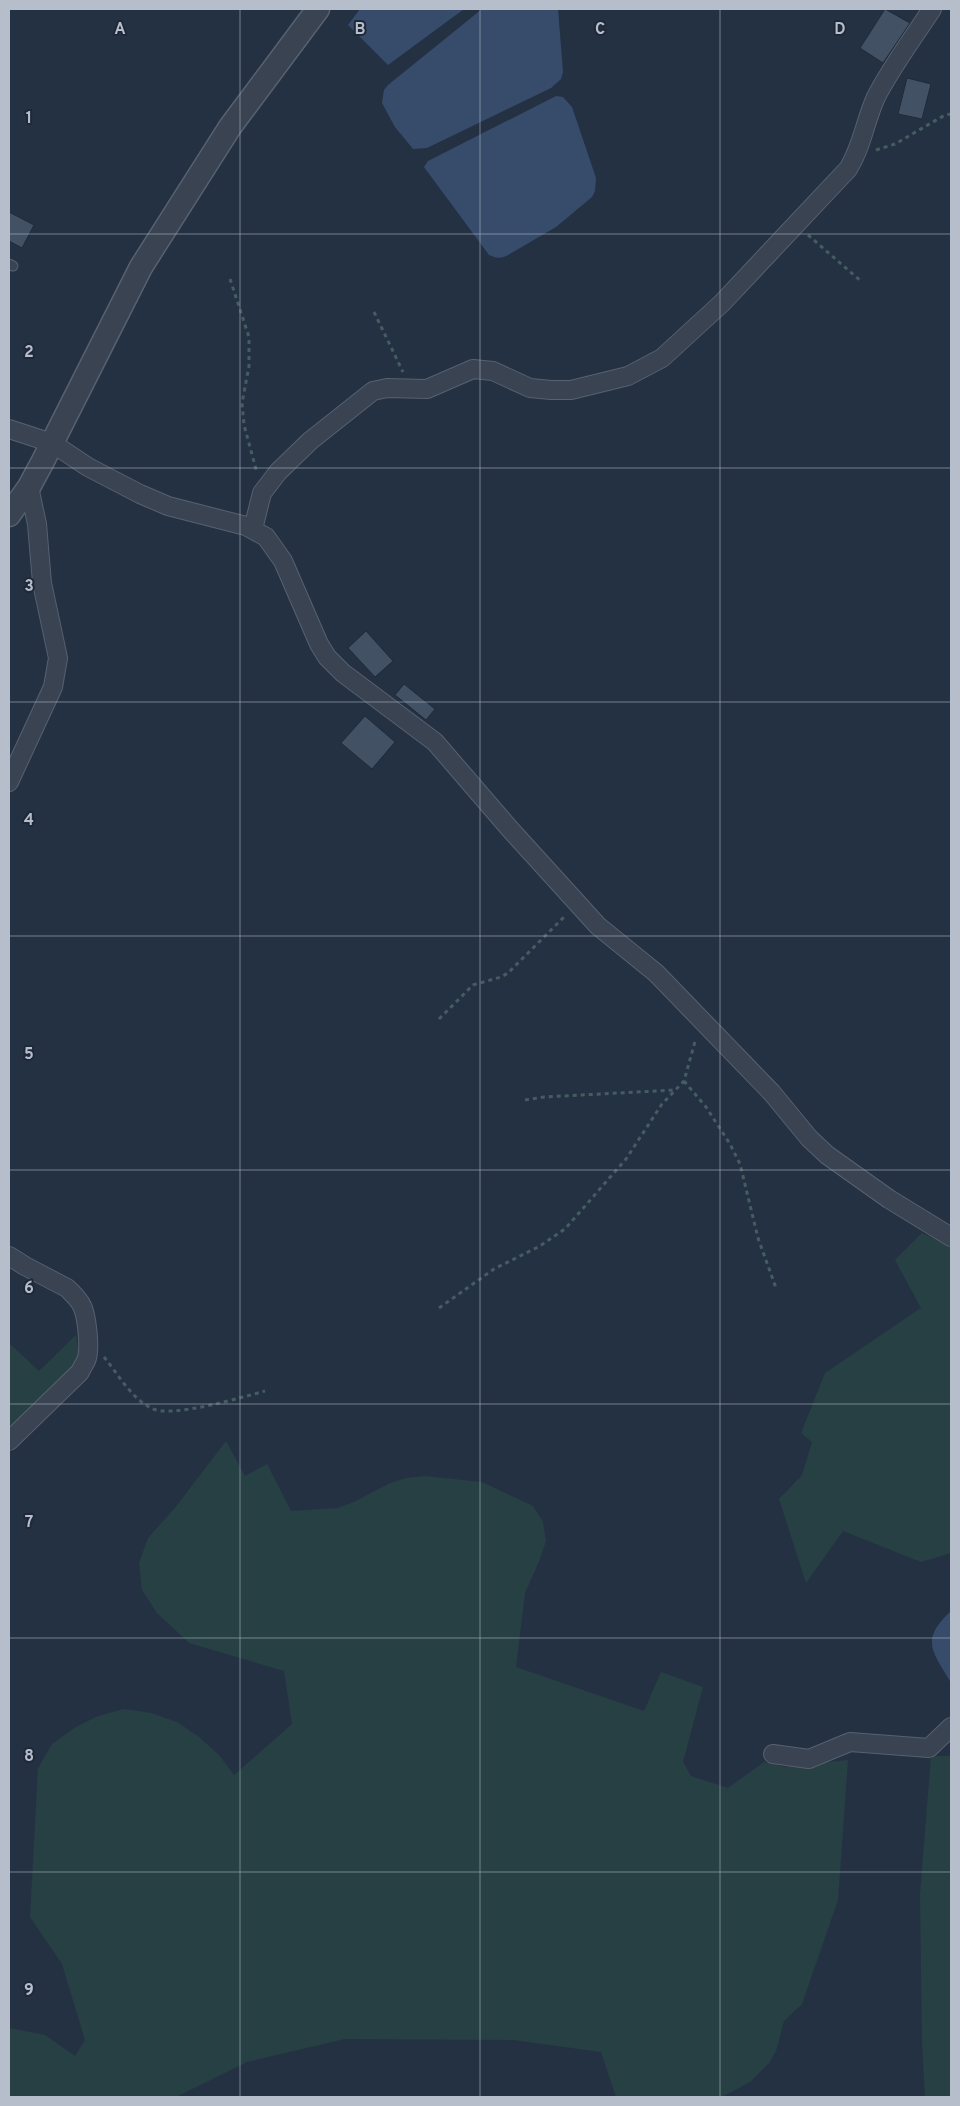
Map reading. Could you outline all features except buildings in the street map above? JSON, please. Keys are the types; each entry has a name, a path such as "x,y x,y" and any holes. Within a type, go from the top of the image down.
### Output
{"street":[{"path":"9,515 29,487 141,266 230,127 318,9"},
{"path":"253,528 262,493 278,472 310,441 374,391 387,388 427,389 473,368 493,371 530,388 571,390 628,376 662,358 722,304 848,169 858,152 876,99 888,75 932,9"},
{"path":"9,429 52,443 88,467 168,506 253,528 266,537 283,561 319,644 327,657 343,673 436,742 509,828 578,904 604,931 656,973 772,1093 809,1138 827,1155 889,1199 951,1237"},
{"path":"9,782 53,687 58,658 42,583 37,524 29,487"},
{"path":"9,1256 67,1288 82,1304 87,1333 87,1359 80,1372 9,1440"},
{"path":"773,1754 809,1758 850,1742 929,1748 951,1728"}],"path":[{"path":"858,152 895,144 945,115 951,114"},
{"path":"796,224 862,282"},
{"path":"230,279 249,337 249,366 242,402 244,425 262,493"},
{"path":"374,312 410,388"},
{"path":"439,1020 473,986 508,973 578,904"},
{"path":"439,1308 494,1269 540,1246 565,1229 626,1160 662,1104 684,1081 700,1019"},
{"path":"684,1081 706,1107 730,1144 740,1164 758,1238 776,1288"},
{"path":"525,1100 544,1097 675,1090"},
{"path":"87,1333 136,1397 154,1410 210,1406 265,1391"}],"green space":[{"path":"922,1233 951,1246 951,1553 921,1562 843,1531 806,1583 779,1499 802,1475 812,1442 801,1433 825,1373 921,1308 895,1260"},
{"path":"76,1335 79,1354 66,1378 9,1431 9,1343 39,1371"},
{"path":"226,1441 245,1476 267,1464 291,1511 338,1508 388,1484 406,1478 425,1476 482,1482 533,1506 543,1522 546,1541 525,1593 516,1667 644,1711 661,1672 703,1687 683,1762 691,1776 728,1788 764,1762 785,1767 848,1760 838,1900 802,2004 784,2021 776,2051 769,2063 750,2082 722,2097 616,2097 601,2052 513,2040 345,2039 247,2062 176,2097 9,2097 9,2028 45,2035 75,2056 85,2040 62,1964 30,1917 38,1768 52,1744 74,1728 98,1716 124,1709 151,1713 177,1722 199,1737 219,1755 234,1775 292,1724 284,1671 189,1643 157,1613 142,1590 139,1563 148,1538 174,1509"},
{"path":"931,1756 951,1756 951,2097 925,2097 922,2045 920,1894"}],"water":[{"path":"360,9 464,9 388,65 348,25"},
{"path":"482,9 558,9 563,72 561,79 551,88 427,148 413,149 395,127 382,103 384,90"},
{"path":"556,96 563,97 572,107 596,178 595,191 592,197 556,227 505,256 498,258 489,255 424,167 428,161"},
{"path":"951,1611 951,1683 935,1654 932,1639 941,1621"}]}
